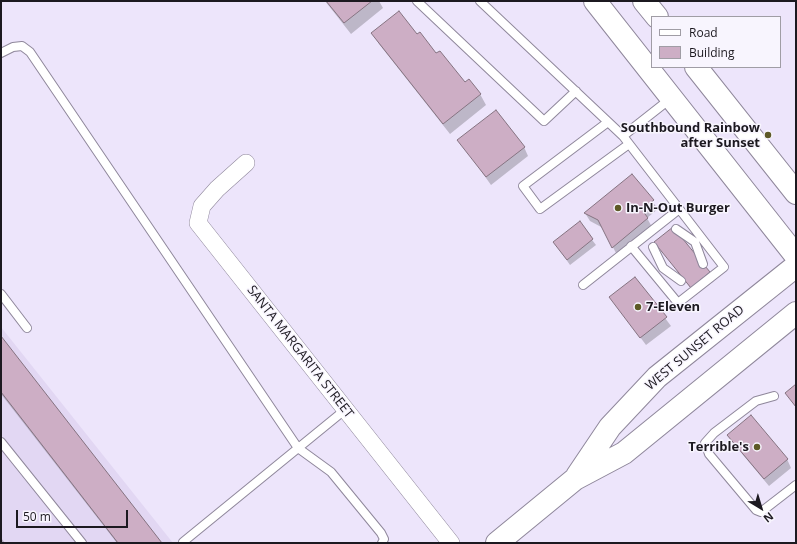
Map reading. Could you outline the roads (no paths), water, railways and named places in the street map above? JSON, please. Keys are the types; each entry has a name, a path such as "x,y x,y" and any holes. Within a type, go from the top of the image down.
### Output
{"main road":[{"path":"595,1 796,256"},
{"path":"644,1 656,16"},
{"path":"697,68 796,192"},
{"name":"WEST SUNSET ROAD","path":"575,479 610,427 657,377 796,266"},
{"name":"WEST SUNSET ROAD","path":"497,543 575,479 624,453 796,313"}],"street":[{"name":"SANTA MARGARITA STREET","path":"246,163 216,189 202,206 198,223 451,543"}],"lane":[{"path":"417,1 544,121 576,91"},
{"path":"480,1 623,136 678,210 695,242 703,264"},
{"path":"1,53 13,47 22,46 30,52 298,448 331,472 381,533 384,539 382,543"},
{"path":"623,136 672,97"},
{"path":"608,122 523,186 540,209 629,144"},
{"path":"583,285 678,210"},
{"path":"631,246 678,304 724,267 695,242 676,229"},
{"path":"653,247 666,265 681,281"},
{"path":"654,275 666,265"},
{"path":"1,294 27,328"},
{"path":"774,396 756,401 714,433 705,443 709,454 756,510 761,512 796,485"},
{"path":"183,542 346,409"},
{"path":"1,442 82,543"}],"place":[{"name":"Southbound Rainbow after Sunset","path":"768,135"},
{"name":"In-N-Out Burger","path":"618,208"},
{"name":"7-Eleven","path":"638,307"},
{"name":"Terrible's","path":"757,447"}]}
